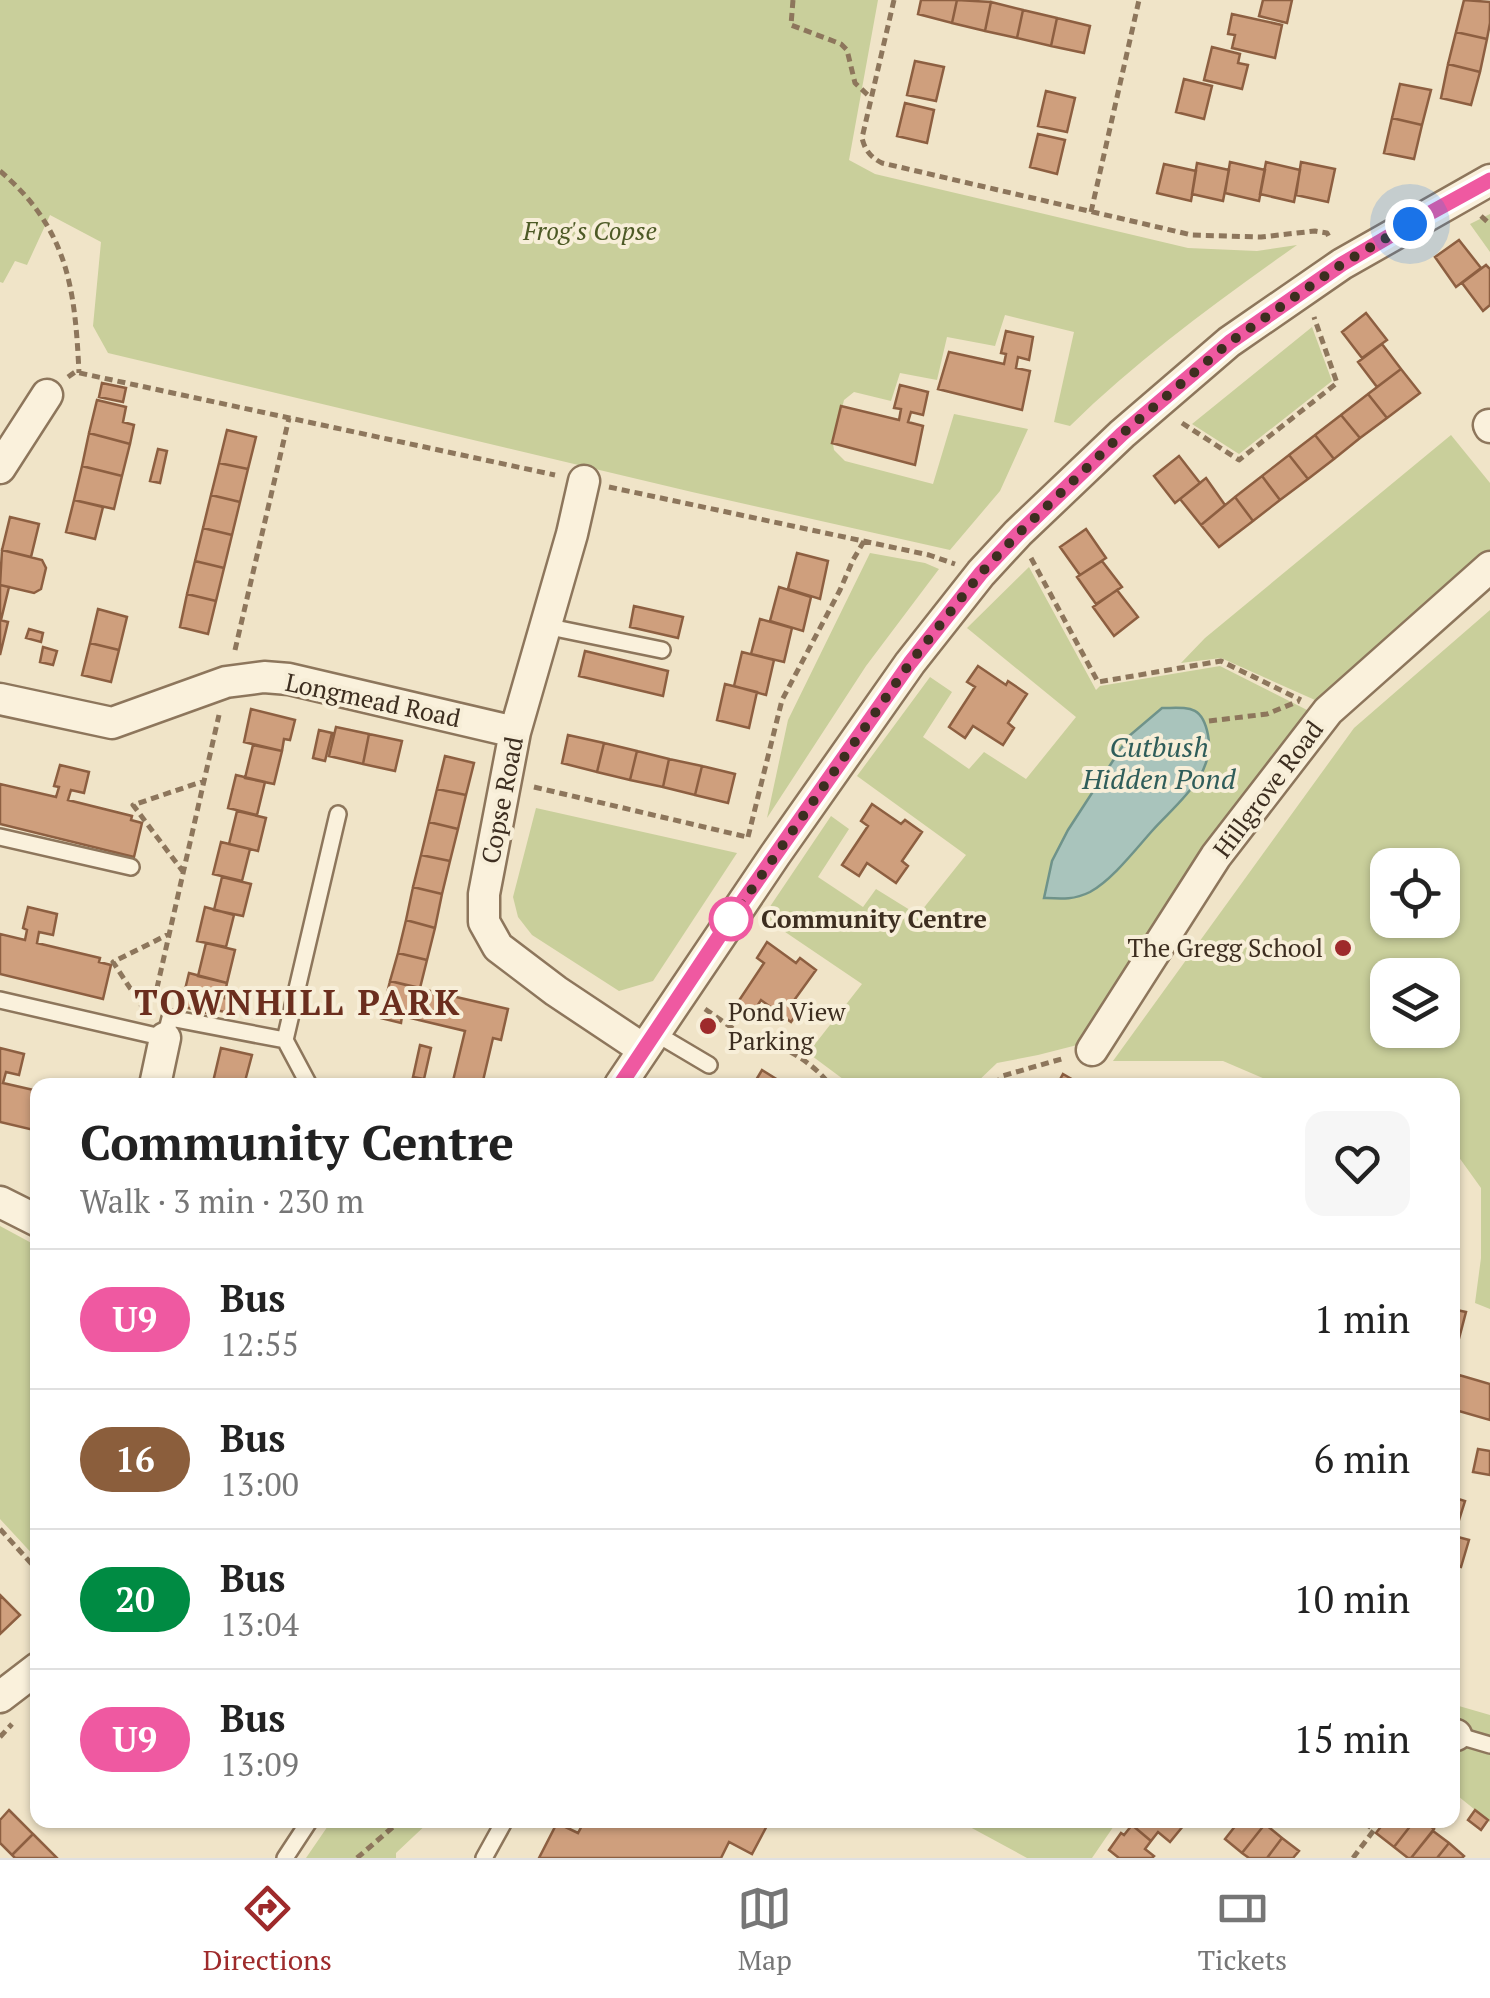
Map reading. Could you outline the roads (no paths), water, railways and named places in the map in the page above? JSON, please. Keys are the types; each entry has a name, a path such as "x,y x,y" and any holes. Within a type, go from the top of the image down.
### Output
{"street":[{"path":"625,1078 910,663 981,573 1018,534 1122,434 1230,342 1342,264 1490,180"},
{"path":"0,468 48,395"},
{"name":"Copse Road","path":"584,481 515,732 484,894 484,922 498,947 556,991 649,1041"},
{"name":"Hillgrove Road","path":"1092,1050 1314,705 1490,567"},
{"name":"Longmead Road","path":"0,700 112,723 226,682 289,678 515,732"},
{"path":"156,1078 165,1038"},
{"path":"0,1202 30,1217"},
{"path":"0,1698 30,1674"}],"lane":[{"path":"545,626 662,650"},
{"path":"305,1078 285,1040 338,814"},
{"path":"0,837 131,867"},
{"path":"0,1000 165,1038 170,1018 285,1040"},
{"path":"649,1041 708,1065"},
{"path":"1460,1736 1490,1745"},
{"path":"285,1858 305,1828"},
{"path":"484,1858 501,1828"}],"water":[{"name":"Cutbush Hidden Pond","path":"1162,708 1186,708 1202,718 1209,750 1200,776 1098,887 1073,898 1044,898 1052,861 1068,830 1129,736"}],"place":[{"name":"Community Centre","path":"731,919"},
{"name":"The Gregg School","path":"1343,948"},
{"name":"Pond View Parking","path":"708,1026"}],"district":[{"name":"TOWNHILL PARK","path":"298,1003"}],"park label":[{"name":"Frog's Copse","path":"590,231"}]}
